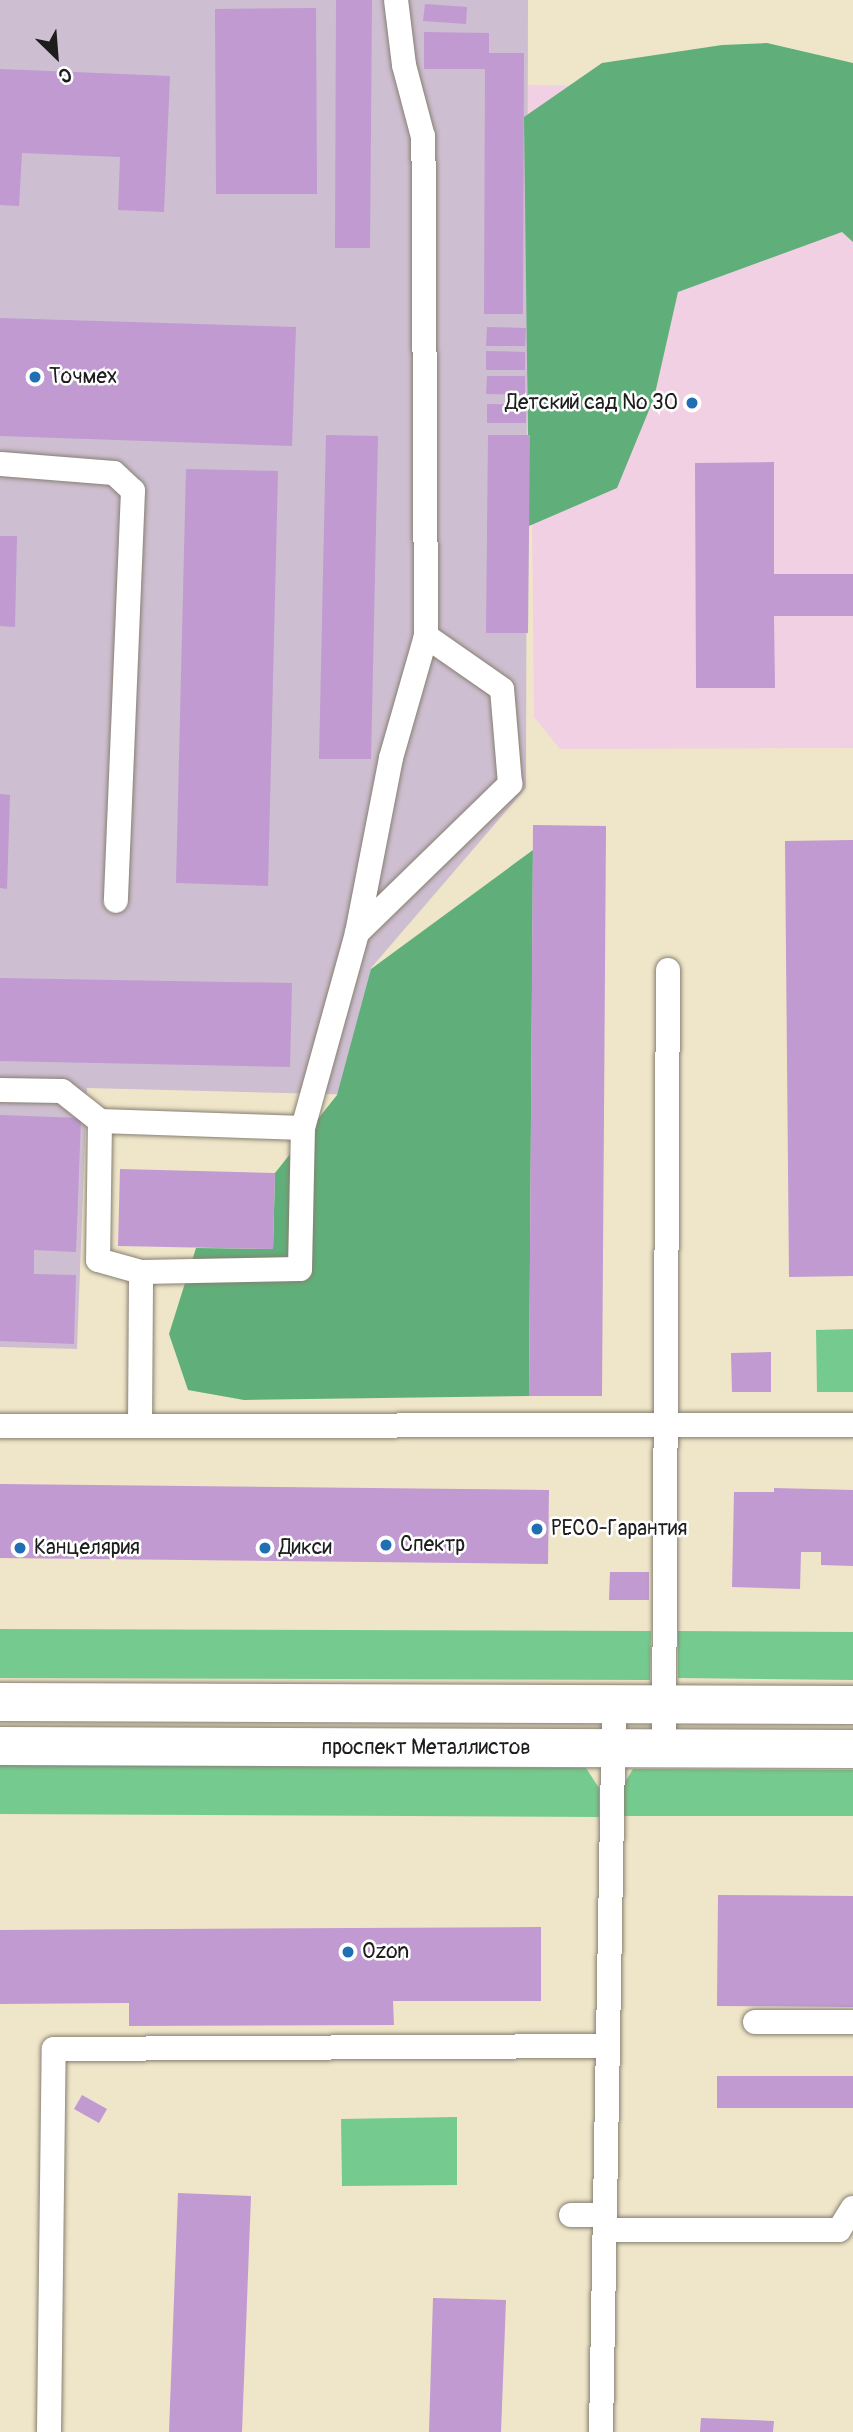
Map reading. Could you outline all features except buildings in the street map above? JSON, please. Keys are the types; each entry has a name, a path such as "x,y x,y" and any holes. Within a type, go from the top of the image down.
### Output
{"street":[{"name":"проспект Металлистов","path":"0,1702 853,1705"},
{"name":"проспект Металлистов","path":"0,1746 853,1749"}],"lane":[{"path":"100,1121 98,1260 141,1272 300,1269 303,1128 357,933 391,758 426,636 423,137 404,65 397,0"},
{"path":"1,464 114,473 133,491 116,901"},
{"path":"357,933 510,785 502,689 426,636"},
{"path":"664,1748 668,1426 668,970"},
{"path":"0,1090 62,1091 100,1121 303,1128"},
{"path":"141,1272 141,1426"},
{"path":"0,1426 853,1425"},
{"path":"601,2432 614,1704"},
{"path":"755,2022 853,2022"},
{"path":"49,2432 54,2049 607,2046"},
{"path":"571,2215 605,2223 839,2230 853,2207"}],"shaded area":[{"path":"0,0 528,0 526,788 371,968 366,1095 87,1088 77,1349 0,1347"},
{"name":"Детский сад № 30","path":"528,85 853,89 853,748 560,749 534,717"}],"green space":[{"path":"767,43 853,63 853,242 842,232 678,292 654,398 617,488 529,526 524,117 602,63 722,45"},
{"path":"533,850 529,1396 244,1400 188,1390 169,1334 196,1248 273,1249 275,1173 337,1095 371,969"},
{"path":"853,1329 853,1392 817,1392 816,1330"},
{"path":"0,1629 651,1631 650,1680 0,1678"},
{"path":"678,1631 853,1632 853,1680 678,1678"},
{"path":"0,1765 586,1768 599,1788 599,1817 0,1814"},
{"path":"633,1769 853,1770 853,1816 622,1816 622,1787"},
{"path":"457,2117 457,2185 342,2186 341,2119"}],"place":[{"name":"Точмех","path":"35,377"},
{"name":"Детский сад № 30","path":"692,403"},
{"name":"РЕСО-Гарантия","path":"537,1529"},
{"name":"Спектр","path":"386,1545"},
{"name":"Канцелярия","path":"20,1548"},
{"name":"Дикси","path":"265,1548"},
{"name":"Ozon","path":"348,1952"}]}
